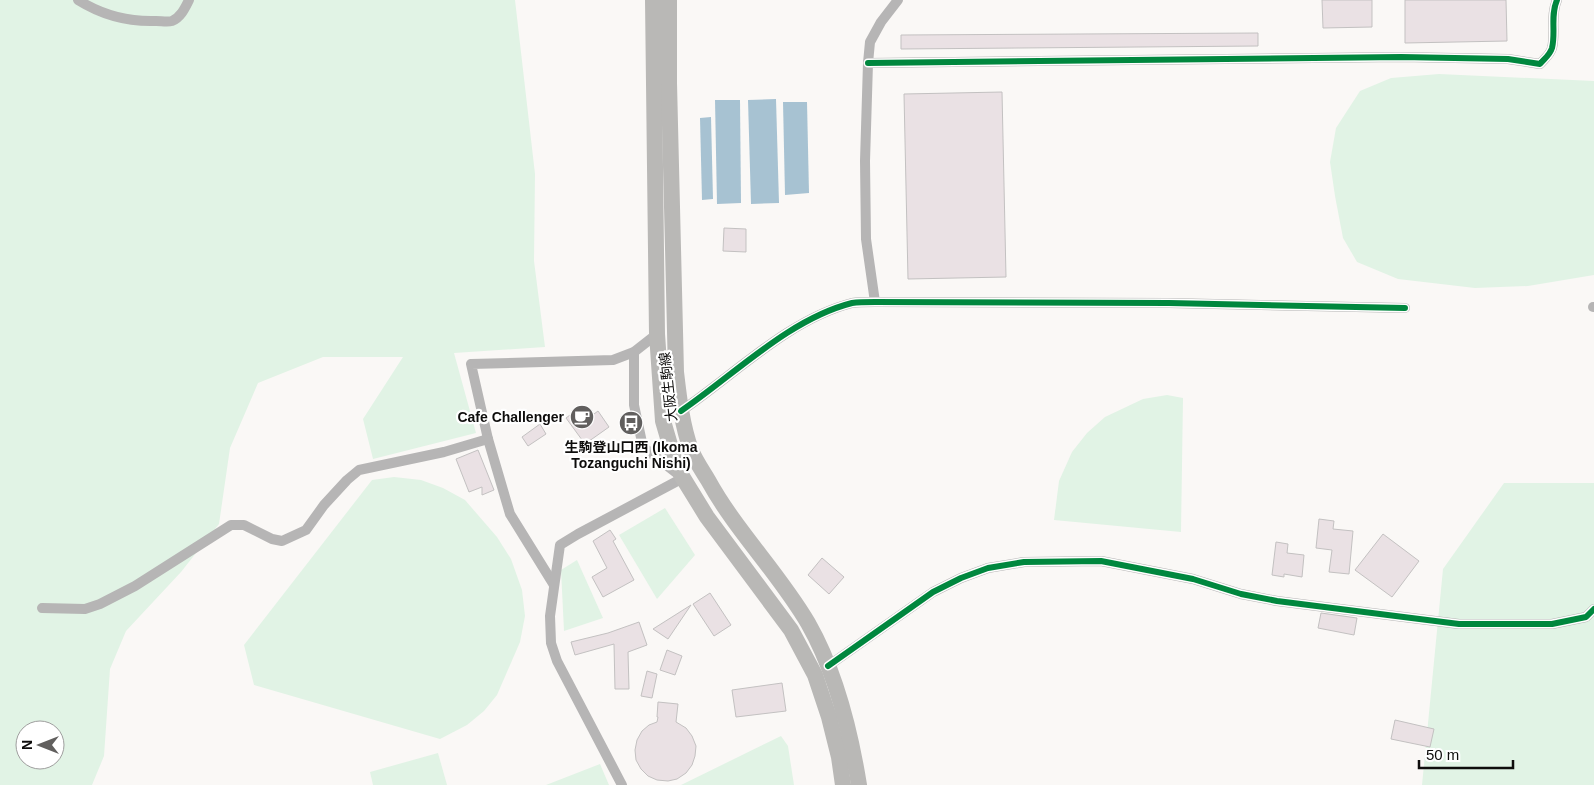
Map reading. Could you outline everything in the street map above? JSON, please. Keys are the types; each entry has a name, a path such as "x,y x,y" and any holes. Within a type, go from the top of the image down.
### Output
{"main road":[{"name":"大阪生駒線","path":"653,0 657,334 663,420 675,462 683,478 707,517 791,630 814,675 829,717 839,757 843,785"},
{"name":"大阪生駒線","path":"668,0 668,83 676,372 681,411 692,451 721,504 780,580 808,624 828,666 844,711 859,785"}],"street":[{"path":"78,0 115,17 140,22 172,21 182,13 189,0"},
{"path":"875,302 866,239 865,161 868,63 870,42 881,22 898,0"},
{"path":"868,63 1401,57 1508,60 1540,64 1552,49 1554,8 1557,0"},
{"path":"681,411 794,328 825,312 853,303 1159,303 1405,308"},
{"path":"554,585 510,514 488,439 471,364 613,360 634,352 657,334"},
{"path":"622,785 557,661 551,643 550,616 560,545 683,478 643,447 634,405 634,352"},
{"path":"42,608 85,609 100,604 135,586 231,525 244,525 272,539 282,541 306,530 324,505 346,480 360,470 444,452 488,439"},
{"path":"828,666 933,592 961,578 988,568 1024,562 1101,562 1193,579 1240,594 1277,601 1459,624 1552,624 1586,617 1594,609"}],"green space":[{"path":"0,0 515,0 535,174 534,261 545,347 454,353 476,433 373,459 363,419 403,357 323,357 258,383 230,448 219,524 181,572 126,631 110,669 104,756 92,785 0,785"},
{"path":"1439,74 1594,81 1594,275 1528,286 1475,288 1398,279 1357,262 1343,238 1335,196 1330,162 1336,128 1360,91 1391,78"},
{"path":"1167,395 1183,398 1181,532 1054,520 1059,481 1072,452 1087,433 1105,417 1143,399"},
{"path":"394,477 421,480 443,488 465,500 497,537 511,559 522,590 525,616 520,642 497,695 484,711 467,725 440,739 254,685 244,645 372,480"},
{"path":"1504,483 1594,483 1594,785 1422,785 1443,569"},
{"path":"665,508 695,555 657,599 619,535"},
{"path":"577,560 603,618 564,631 561,570"},
{"path":"781,736 788,746 794,785 681,785"},
{"path":"438,753 447,785 373,785 370,772"},
{"path":"600,764 609,785 546,785"}],"water":[{"path":"776,99 779,203 751,204 748,100"},
{"path":"715,100 740,100 741,203 717,204"},
{"path":"783,102 807,102 809,193 785,195"},
{"path":"711,117 713,199 702,200 700,118"}],"building":[{"path":"1322,0 1372,0 1372,27 1323,28"},
{"path":"1405,0 1506,0 1507,41 1405,43"},
{"path":"1258,33 1258,46 901,49 901,35"},
{"path":"1002,92 1006,277 908,279 904,94"},
{"path":"724,228 746,229 746,252 723,251"},
{"path":"578,409 586,420 598,411 609,427 585,444 566,418"},
{"path":"540,424 546,434 528,446 522,437"},
{"path":"478,450 494,490 482,495 482,487 469,492 456,459"},
{"path":"1319,519 1334,521 1333,529 1353,531 1349,574 1329,572 1332,550 1316,548"},
{"path":"610,530 616,539 613,541 634,580 603,597 592,577 607,568 593,541"},
{"path":"1383,534 1419,561 1392,597 1355,570"},
{"path":"1276,542 1288,544 1287,553 1304,555 1302,577 1284,574 1284,577 1272,575"},
{"path":"822,558 844,577 829,594 808,575"},
{"path":"710,593 731,625 714,636 693,604"},
{"path":"691,605 668,639 653,629"},
{"path":"1321,613 1357,618 1354,635 1318,628"},
{"path":"639,622 647,645 628,652 629,689 615,689 614,644 575,655 571,642 608,633"},
{"path":"667,650 682,656 675,675 660,670"},
{"path":"647,671 657,674 652,698 641,696"},
{"path":"782,683 786,711 736,717 732,690"},
{"path":"658,702 678,704 676,722 686,728 696,746 692,765 686,773 677,779 668,781 657,780 648,776 636,760 637,740 642,731 649,725 657,722"},
{"path":"1395,720 1434,729 1430,747 1391,739"}],"cycle path":[{"path":"868,63 1401,57 1508,59 1540,64 1552,48 1554,12 1557,0"},
{"path":"681,411 784,335 829,311 852,303 1169,303 1405,308"},
{"path":"828,666 933,592 961,578 988,568 1024,562 1101,561 1193,579 1241,594 1277,601 1459,624 1552,624 1586,617 1594,609"}],"place":[{"name":"Cafe Challenger","path":"582,417"},
{"name":"生駒登山口西 (Ikoma Tozanguchi Nishi)","path":"631,423"}]}
